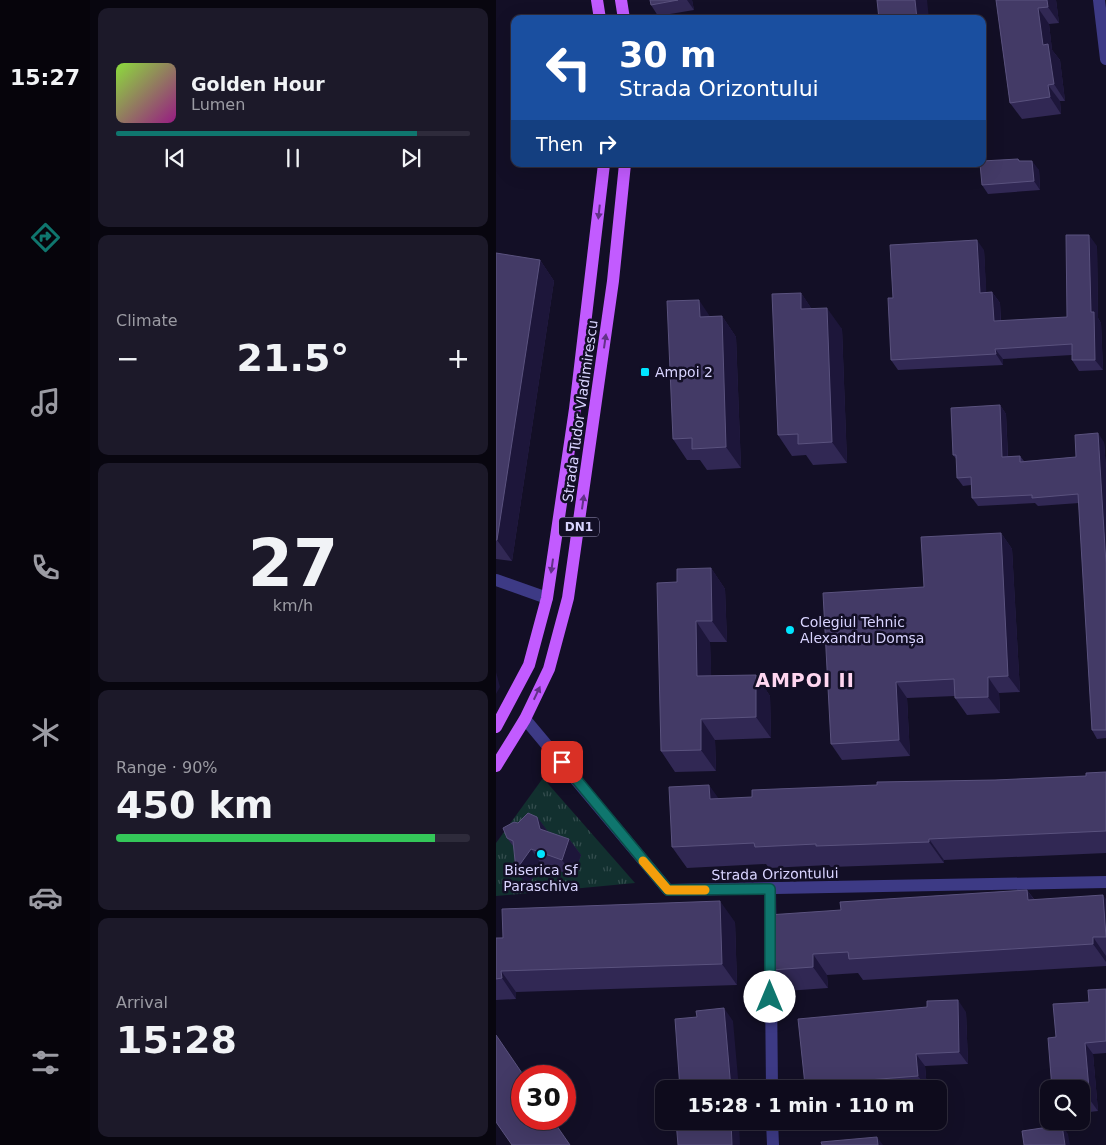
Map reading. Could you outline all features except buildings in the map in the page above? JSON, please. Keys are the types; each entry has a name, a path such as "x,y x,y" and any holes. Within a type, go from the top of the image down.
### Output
{"main road":[{"path":"596,0 599,15"},
{"path":"621,0 623,15"},
{"name":"Strada Tudor Vladimirescu","path":"496,726 528,665 547,598 576,399 604,167"},
{"name":"Strada Tudor Vladimirescu","path":"496,766 525,718 549,669 568,598 613,281 625,167"}],"street":[{"path":"1099,0 1106,59"},
{"path":"496,580 547,598"},
{"name":"Strada Orizontului","path":"525,718 668,890 1106,882"},
{"path":"770,889 772,1080"},
{"path":"772,1130 773,1145"}],"green space":[{"path":"543,778 635,883 496,896 496,843"}],"slow traffic":[{"path":"643,861 668,890 705,890"}],"place":[{"name":"Ampoi 2","path":"645,372"},
{"name":"Colegiul Tehnic Alexandru Domșa","path":"790,630"},
{"name":"Biserica Sf Paraschiva","path":"541,854"}],"district":[{"name":"AMPOI II","path":"805,680"}],"route":[{"path":"562,762 668,890 770,889 770,997"}]}
